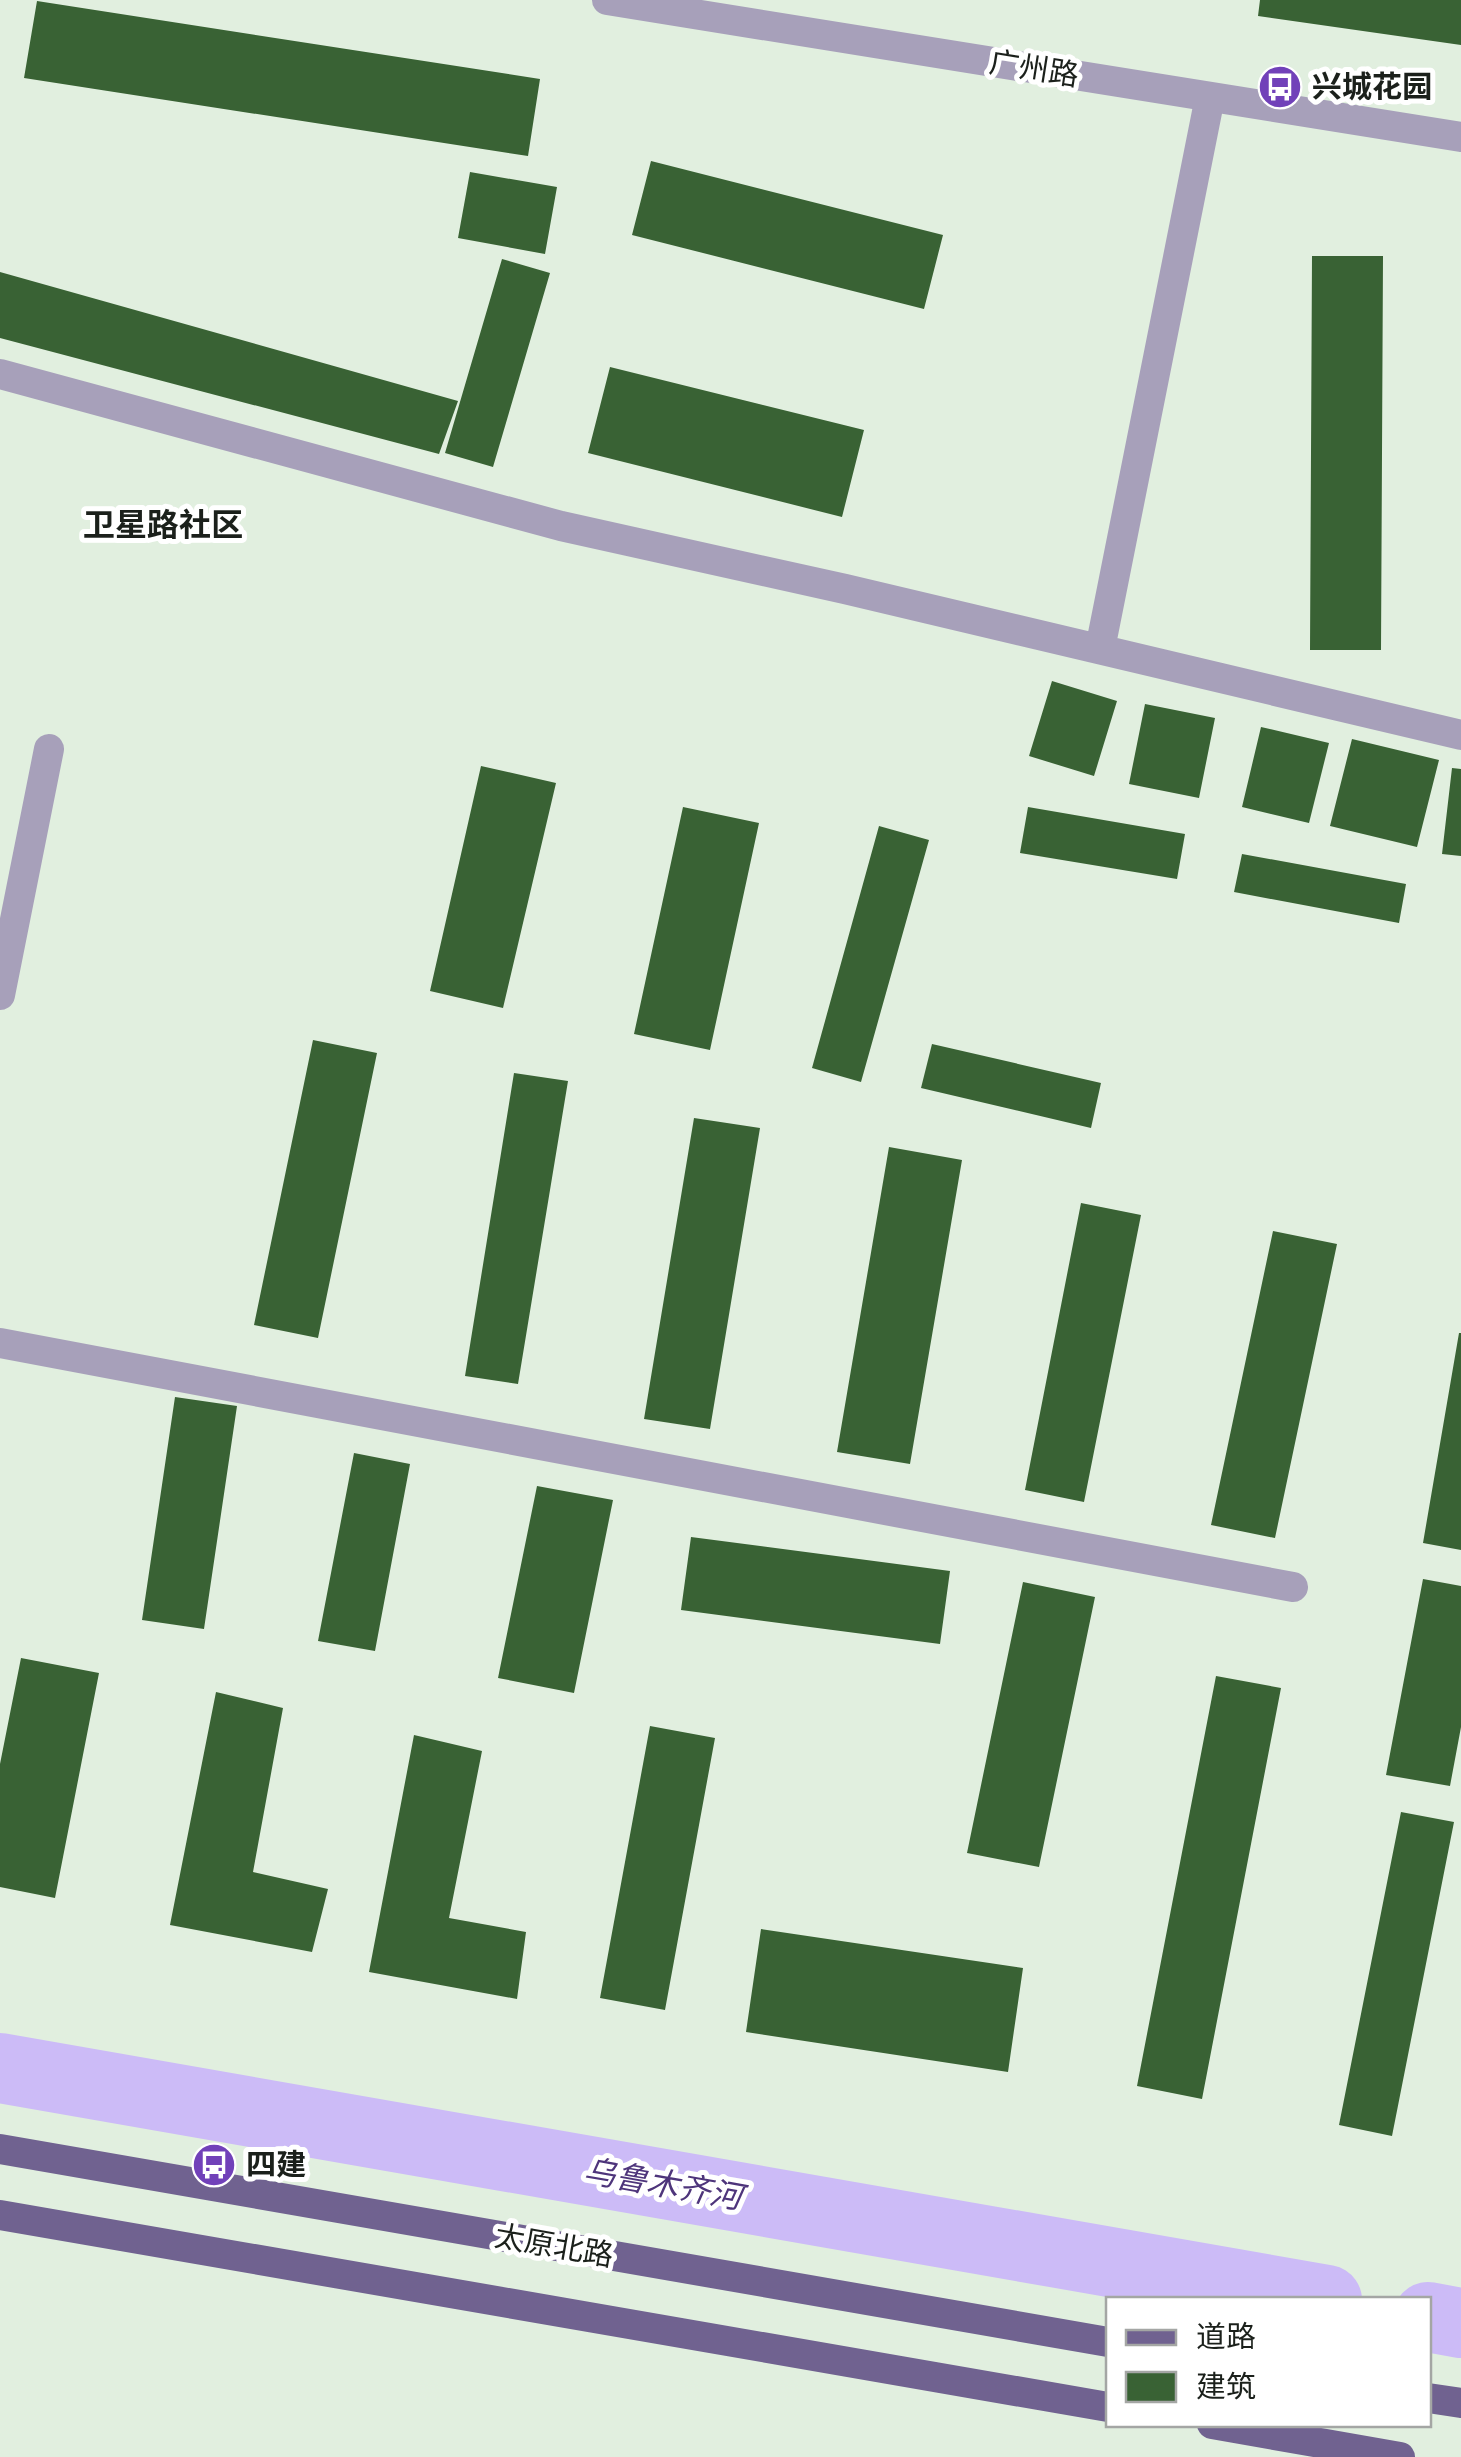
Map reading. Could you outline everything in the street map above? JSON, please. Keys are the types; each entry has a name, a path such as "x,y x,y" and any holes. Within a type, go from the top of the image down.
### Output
{"main road":[{"name":"太原北路","path":"0,2150 1106,2342"},
{"path":"0,2215 1106,2406"},
{"path":"1431,2398 1461,2403"},
{"path":"1229,2427 1400,2457"}],"street":[{"name":"广州路","path":"607,0 1461,137"},
{"path":"1100,650 1210,97"},
{"path":"0,374 561,526 846,589 1461,735"},
{"path":"0,995 49,749"},
{"path":"0,1343 1293,1588"}],"building":[{"path":"1260,0 1461,0 1461,45 1258,16"},
{"path":"37,1 540,79 528,156 24,78"},
{"path":"651,161 943,235 924,309 632,235"},
{"path":"470,172 557,187 545,254 458,238"},
{"path":"1312,256 1383,256 1381,650 1310,650"},
{"path":"502,259 550,273 493,467 445,453"},
{"path":"0,272 458,401 439,454 0,338"},
{"path":"610,367 864,430 842,517 588,453"},
{"path":"1052,681 1117,701 1094,776 1029,756"},
{"path":"1145,704 1215,718 1199,798 1129,784"},
{"path":"1261,727 1329,743 1309,823 1242,807"},
{"path":"1352,739 1439,760 1417,847 1330,826"},
{"path":"481,766 556,783 503,1008 430,991"},
{"path":"1452,768 1461,769 1461,856 1442,854"},
{"path":"683,807 759,823 710,1050 634,1034"},
{"path":"1028,807 1185,834 1177,879 1020,853"},
{"path":"879,826 929,840 861,1082 812,1068"},
{"path":"1242,854 1406,884 1399,923 1234,892"},
{"path":"313,1040 377,1053 318,1338 254,1325"},
{"path":"932,1044 1101,1083 1091,1128 921,1088"},
{"path":"514,1073 568,1081 518,1384 465,1376"},
{"path":"694,1118 760,1128 710,1429 644,1419"},
{"path":"889,1147 962,1160 910,1464 837,1452"},
{"path":"1081,1203 1141,1215 1084,1502 1025,1490"},
{"path":"1273,1231 1337,1244 1275,1538 1211,1525"},
{"path":"1461,1333 1461,1550 1423,1543"},
{"path":"175,1397 237,1406 204,1629 142,1620"},
{"path":"354,1453 410,1464 375,1651 318,1641"},
{"path":"537,1486 613,1500 574,1693 498,1678"},
{"path":"691,1537 950,1571 940,1644 681,1610"},
{"path":"1423,1579 1461,1586 1461,1727 1450,1786 1386,1775"},
{"path":"1023,1582 1095,1597 1039,1867 967,1853"},
{"path":"21,1658 99,1673 55,1898 0,1887 0,1764"},
{"path":"1216,1676 1281,1688 1202,2099 1137,2086"},
{"path":"216,1692 283,1708 253,1872 328,1889 312,1952 170,1925"},
{"path":"650,1726 715,1738 665,2010 600,1998"},
{"path":"414,1735 482,1751 449,1918 526,1932 517,1999 369,1972"},
{"path":"1401,1812 1454,1822 1392,2136 1339,2125"},
{"path":"761,1929 1023,1968 1008,2072 746,2032"}],"waterway":[{"name":"乌鲁木齐河","path":"0,2068 1310,2297"},
{"name":"乌鲁木齐河","path":"1431,2318 1461,2323"}],"place":[{"name":"兴城花园","path":"1280,87"},
{"name":"四建","path":"214,2165"}],"district":[{"name":"卫星路社区","path":"163,525"}]}
